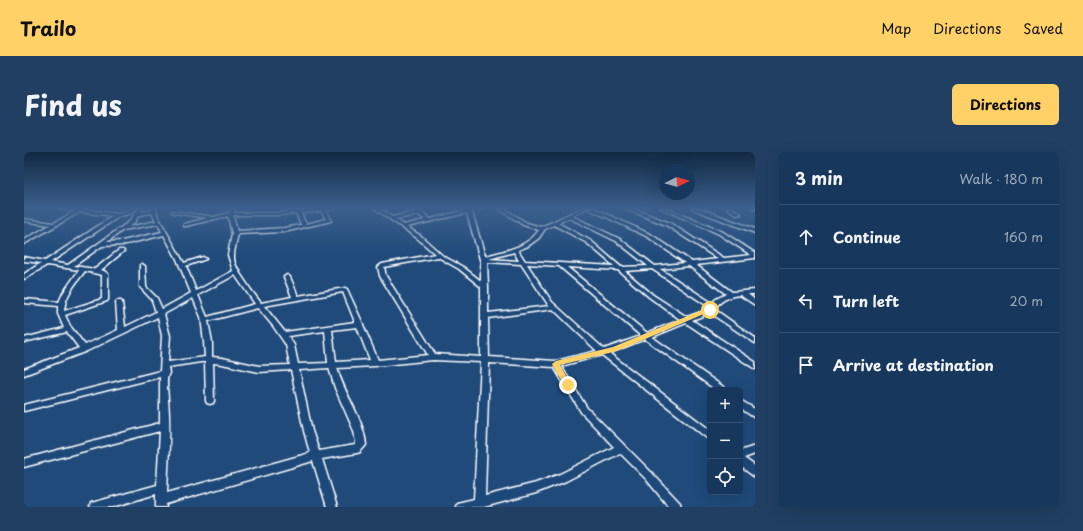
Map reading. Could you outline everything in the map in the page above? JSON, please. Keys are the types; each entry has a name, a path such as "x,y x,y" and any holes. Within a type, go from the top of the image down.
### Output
{"street":[{"path":"24,242 53,225"},
{"path":"24,277 103,225"},
{"path":"68,267 128,225"},
{"path":"122,229 145,225"},
{"path":"160,225 183,266 205,320 210,360 208,371 210,400"},
{"path":"234,225 235,233 231,248 231,258 243,282 284,334 290,345 308,431 332,507"},
{"path":"235,233 276,231 310,225"},
{"path":"404,226 411,225"},
{"path":"473,225 483,259 485,316 485,359 479,505"},
{"path":"527,225 542,229"},
{"path":"483,259 515,250 526,245 537,237 542,229 551,225"},
{"path":"557,225 588,242 651,296 755,366"},
{"path":"586,225 618,240 755,341"},
{"path":"626,225 650,236 731,294"},
{"path":"669,225 723,260"},
{"path":"701,225 721,233 755,256"},
{"path":"740,225 755,231"},
{"path":"404,226 440,256 461,268 484,288"},
{"path":"747,227 755,226"},
{"path":"101,244 122,243 165,233"},
{"path":"515,250 543,294 554,307 603,352 707,433"},
{"path":"96,271 121,251"},
{"path":"433,357 383,276 381,267 440,256"},
{"path":"483,259 620,269 690,264 755,256"},
{"path":"24,259 96,271 105,274 105,300 61,314"},
{"path":"183,266 203,259"},
{"path":"561,265 646,336 718,387"},
{"path":"142,266 143,287 154,296 166,336 161,504 316,456 356,449 361,446 362,441 355,421 336,380 328,328"},
{"path":"83,269 69,289 61,304 61,314 68,330 84,349"},
{"path":"24,372 84,349 160,313 237,271"},
{"path":"287,277 296,299"},
{"path":"205,320 260,305 345,290 375,364"},
{"path":"742,292 755,303"},
{"path":"24,408 165,369 192,360 222,361 252,368 375,364 433,357 556,364 603,352 686,320 711,308 719,299 731,294 755,292"},
{"path":"24,301 61,304"},
{"path":"119,302 122,331"},
{"path":"485,316 554,307"},
{"path":"284,334 360,324"},
{"path":"24,340 68,330"},
{"path":"556,364 584,410 649,476 676,507"},
{"path":"743,405 755,414"},
{"path":"24,463 164,426"},
{"path":"461,507 479,505 536,488 562,478 621,448"},
{"path":"743,454 755,450"},
{"path":"743,462 755,472"},
{"path":"95,507 162,488"}],"route":[{"path":"568,385 556,364 614,349 710,310"}]}
